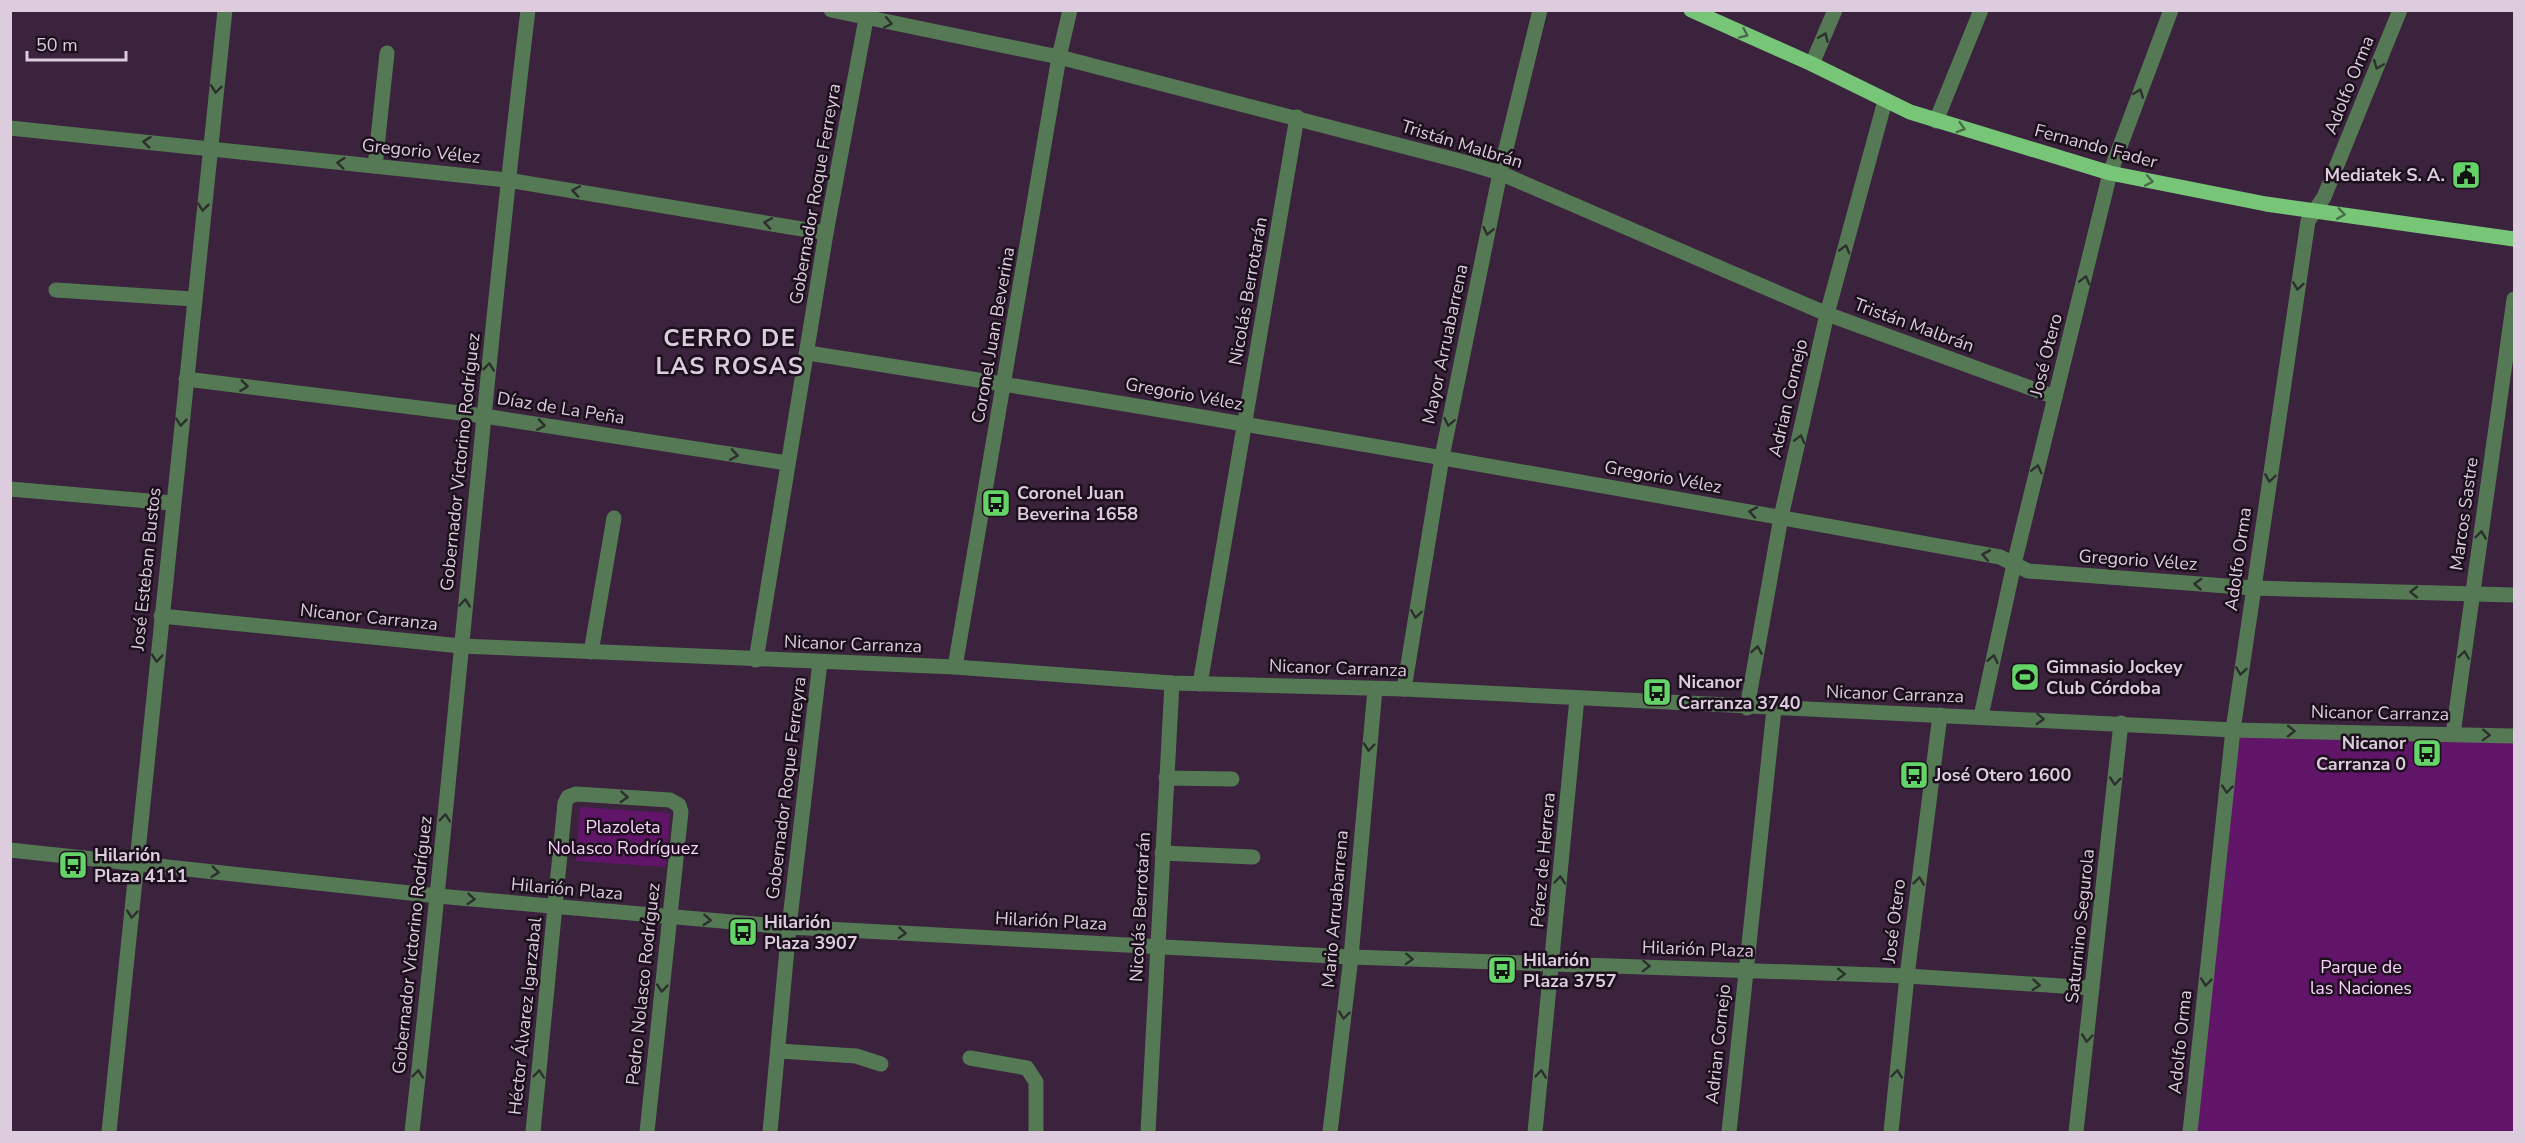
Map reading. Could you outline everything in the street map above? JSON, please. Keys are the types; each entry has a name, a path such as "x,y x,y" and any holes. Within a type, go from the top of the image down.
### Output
{"main road":[{"name":"Fernando Fader","path":"1691,10 1713,15 1885,101 1936,121 2110,173 2266,204 2514,239"}],"street":[{"name":"José Esteban Bustos","path":"109,1132 138,863 172,503 225,10"},
{"name":"Gobernador Victorino Rodríguez","path":"412,1132 438,896 507,180 528,10"},
{"name":"Tristán Malbrán","path":"831,10 1059,57 1297,117 1500,173 1827,314 2055,397"},
{"name":"Coronel Juan Beverina","path":"955,667 1059,57 1070,10"},
{"name":"Mayor Arruabarrena","path":"1404,689 1442,457 1500,173 1540,10"},
{"path":"1812,64 1835,10"},
{"path":"1936,121 1981,10"},
{"name":"José Otero","path":"1981,716 2014,564 2110,173 2172,10"},
{"name":"Adolfo Orma","path":"2190,1132 2233,730 2308,221 2324,197 2400,10"},
{"name":"Gobernador Roque Ferreyra","path":"756,660 826,233 866,19"},
{"path":"375,166 387,53"},
{"name":"Adrian Cornejo","path":"1747,708 1781,517 1827,314 1885,101"},
{"name":"Nicolás Berrotarán","path":"1200,684 1297,117"},
{"name":"Gregorio Vélez","path":"10,128 507,180 826,233"},
{"path":"56,290 194,298"},
{"name":"Marcos Sastre","path":"2453,734 2514,299"},
{"name":"Gregorio Vélez","path":"808,353 1442,457 1781,517 2000,557 2028,571 2253,588 2514,595"},
{"name":"Díaz de La Peña","path":"186,379 484,416 787,463"},
{"path":"10,489 172,503"},
{"path":"591,652 614,518"},
{"name":"Nicanor Carranza","path":"161,616 461,646 955,667 1172,683 1404,689 1747,708 1981,716 2233,730 2514,736"},
{"name":"Gobernador Roque Ferreyra","path":"770,1132 789,927 820,662"},
{"name":"Nicolás Berrotarán","path":"1148,1132 1172,683"},
{"name":"Mario Arruabarrena","path":"1330,1132 1351,957 1375,689"},
{"name":"Pérez de Herrera","path":"1535,1132 1577,698"},
{"name":"Adrian Cornejo","path":"1729,1132 1774,709"},
{"name":"José Otero","path":"1891,1132 1907,976 1940,715"},
{"name":"Saturnino Segurola","path":"2076,1132 2121,723"},
{"path":"1166,778 1232,779"},
{"name":"Héctor Álvarez Igarzabal","path":"533,1132 565,803 568,797 576,794 670,800 679,805"},
{"name":"Pedro Nolasco Rodríguez","path":"647,1132 681,812 679,805"},
{"name":"Hilarión Plaza","path":"10,850 438,896 789,927 1351,957 1907,976 2092,988"},
{"path":"1162,853 1253,857"},
{"path":"779,1051 856,1056 880,1064"},
{"path":"970,1058 1027,1068 1036,1082 1036,1132"}],"green space":[{"name":"Parque de las Naciones","path":"2233,730 2514,736 2514,1132 2190,1132"},
{"name":"Plazoleta Nolasco Rodríguez","path":"580,807 670,813 666,867 576,861"}],"place":[{"name":"Mediatek S. A.","path":"2466,175"},
{"name":"Coronel Juan Beverina 1658","path":"996,503"},
{"name":"Gimnasio Jockey Club Córdoba","path":"2025,677"},
{"name":"Nicanor Carranza 3740","path":"1657,692"},
{"name":"Nicanor Carranza 0","path":"2427,753"},
{"name":"José Otero 1600","path":"1914,775"},
{"name":"Hilarión Plaza 4111","path":"73,865"},
{"name":"Hilarión Plaza 3907","path":"743,932"},
{"name":"Hilarión Plaza 3757","path":"1502,970"}],"district":[{"name":"CERRO DE LAS ROSAS","path":"730,352"}]}
